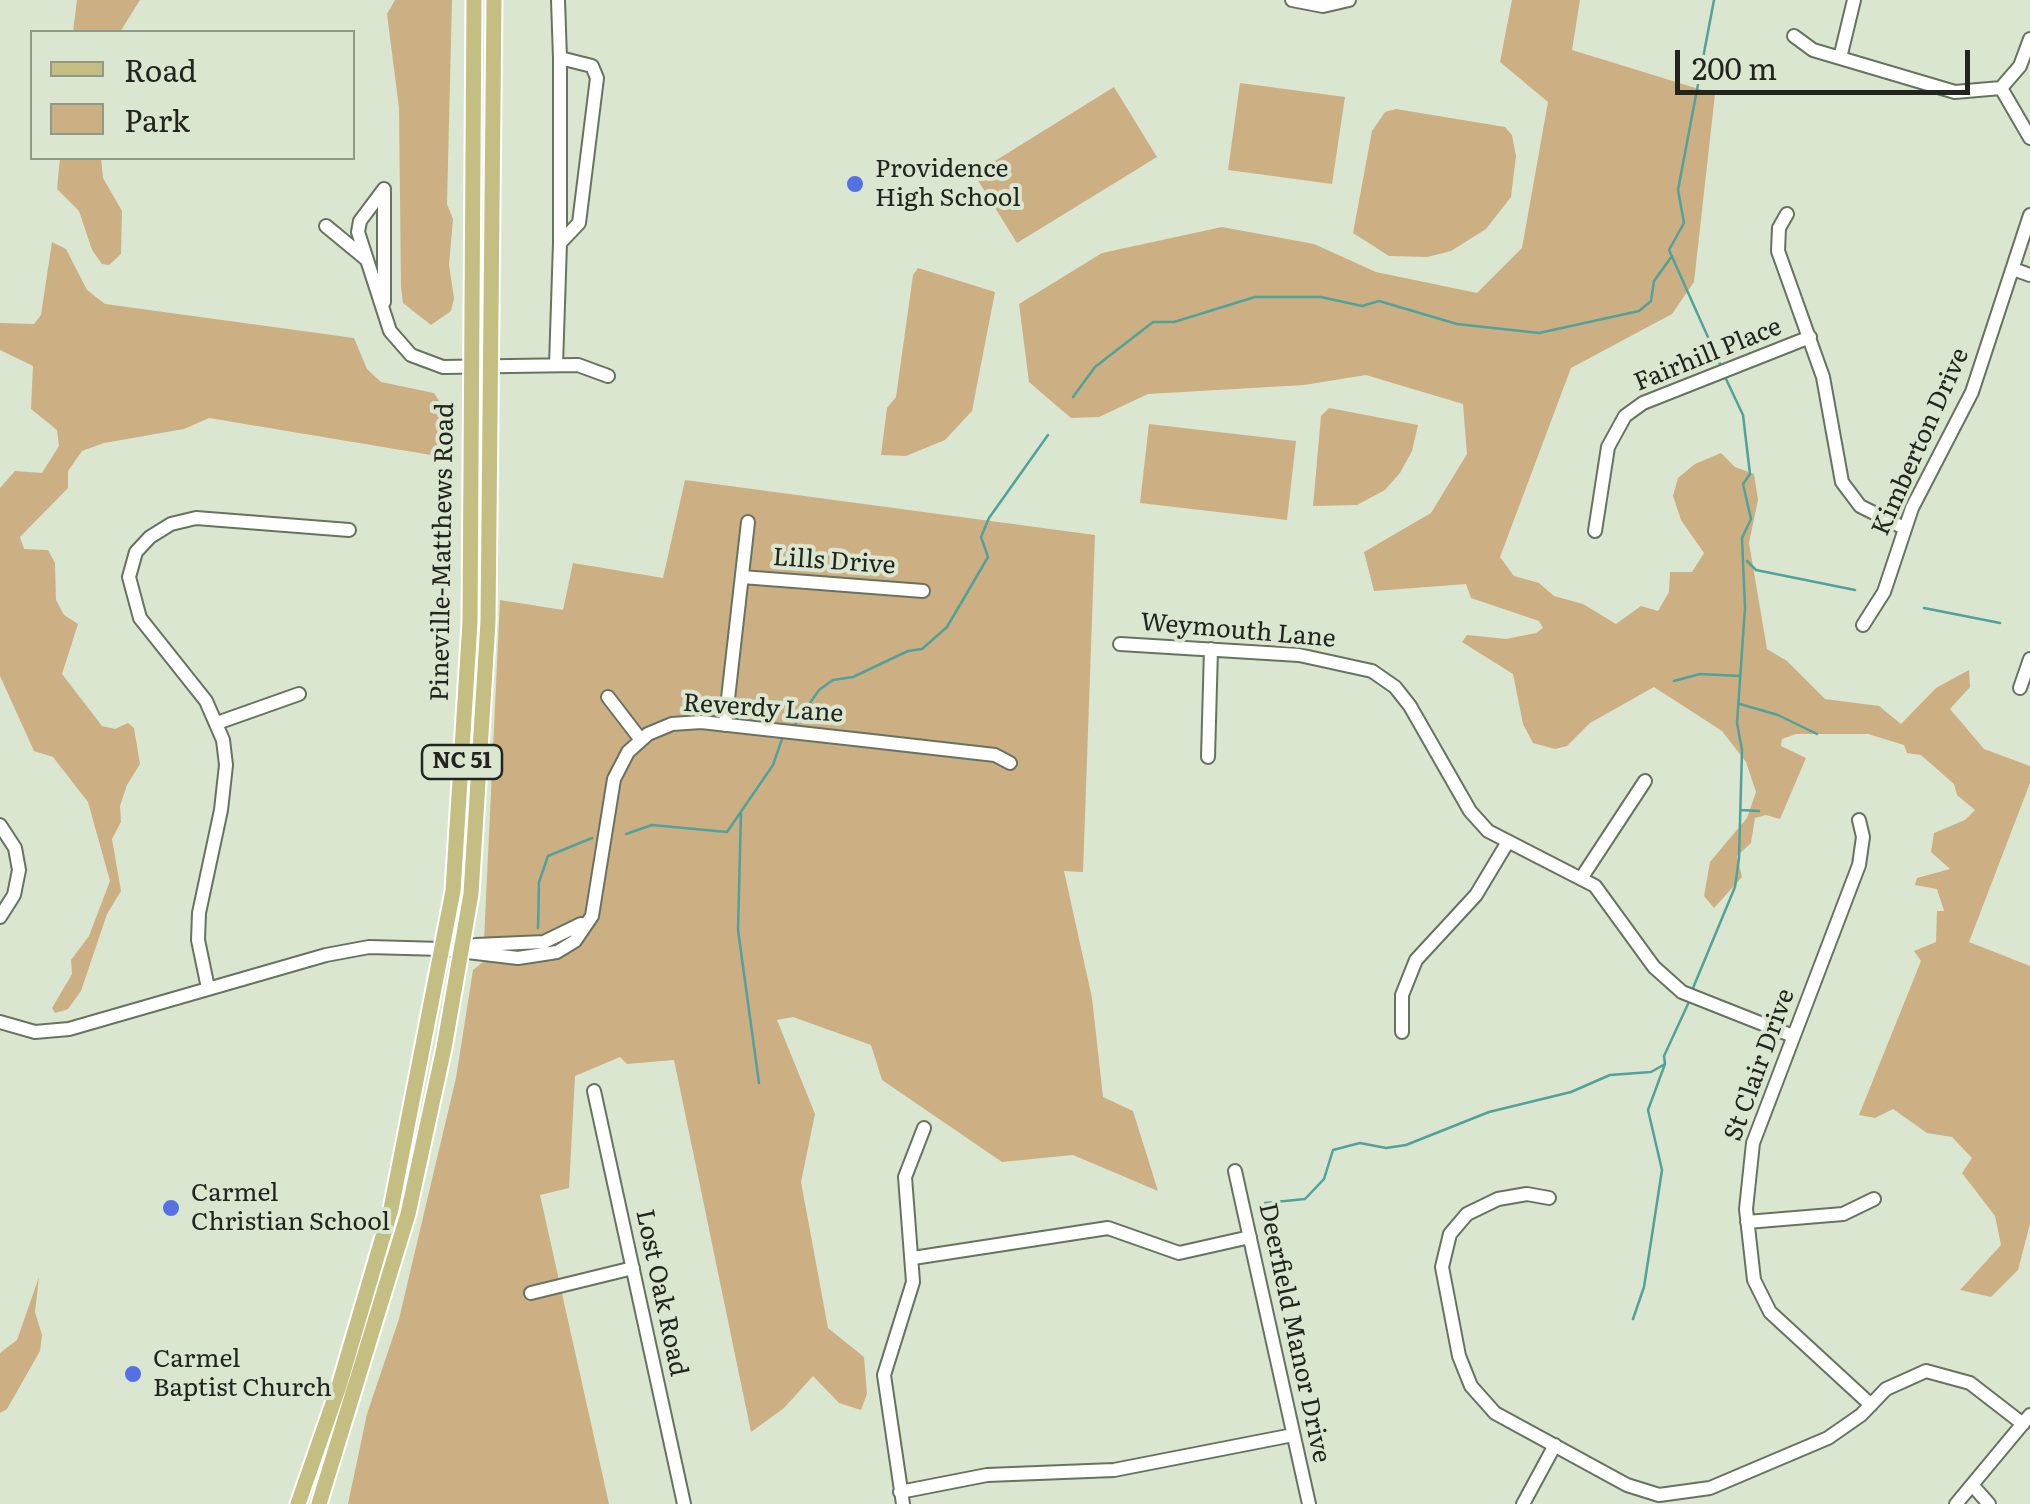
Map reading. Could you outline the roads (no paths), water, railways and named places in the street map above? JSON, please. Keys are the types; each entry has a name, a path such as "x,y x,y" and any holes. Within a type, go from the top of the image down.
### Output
{"main road":[{"name":"Pineville-Matthews Road","path":"319,1504 408,1214 444,1048 471,894 488,622 474,0"},
{"name":"Pineville-Matthews Road","path":"298,1504 350,1352 391,1210 453,891 470,622 494,0"}],"street":[{"path":"556,365 560,243 558,0"},
{"path":"1292,0 1322,6 1350,0"},
{"path":"1840,58 1854,0"},
{"path":"1794,36 1813,50 1955,92 2001,88 2020,66 2030,39"},
{"path":"560,58 592,66 597,78 580,222 560,243"},
{"path":"2001,88 2030,138"},
{"path":"383,309 384,189 362,219 358,232 383,309 395,339 411,355 435,366 556,365 589,367 608,376"},
{"path":"1787,214 1779,228 1778,251 1828,398 1842,482 1860,506 1904,528"},
{"name":"Kimberton Drive","path":"1863,625 1884,592 1904,528 1972,392 2030,215"},
{"path":"371,265 326,226 362,219 386,227"},
{"path":"2013,269 2030,275"},
{"name":"Fairhill Place","path":"1595,531 1608,447 1625,416 1643,403 1810,338"},
{"path":"208,988 198,940 226,765 217,723 206,701 140,618 129,577 136,552 170,524 196,518 349,530"},
{"path":"724,725 748,522"},
{"name":"Lills Drive","path":"742,577 924,591"},
{"name":"Weymouth Lane","path":"1120,644 1333,660 1357,665 1388,682 1410,706 1470,811 1506,845 1582,877 1608,900 1654,968 1682,992 1793,1036"},
{"path":"1208,757 1211,650"},
{"path":"2020,688 2030,659"},
{"path":"217,723 300,694"},
{"path":"0,1022 35,1032 69,1029 369,947 538,958 574,940 592,916 614,779 628,752 641,740 608,696"},
{"name":"Reverdy Lane","path":"641,740 672,724 724,725 995,756 1010,763"},
{"path":"1582,877 1645,781"},
{"name":"St Clair Drive","path":"1859,820 1863,837 1859,865 1753,1144 1746,1186 1754,1280 1770,1312 1871,1405"},
{"path":"0,824 15,848 19,870 14,895 0,918"},
{"path":"1402,1032 1402,995 1416,960 1476,896 1506,845"},
{"name":"Lost Oak Road","path":"594,1092 684,1504"},
{"path":"924,1128 905,1177 904,1206 914,1258 913,1282 884,1375 902,1498 988,1475 1114,1470 1293,1435"},
{"name":"Deerfield Manor Drive","path":"1235,1171 1310,1504"},
{"path":"1550,1198 1520,1195 1473,1209 1450,1234 1442,1266 1459,1356 1471,1386 1495,1413 1643,1492 1692,1494 1818,1444 1900,1379 1933,1371 1970,1383 2026,1420 1956,1504"},
{"path":"1747,1222 1843,1214 1874,1198"},
{"path":"914,1258 1108,1228 1179,1253 1250,1237"},
{"path":"530,1293 633,1268"},
{"path":"1522,1504 1555,1445"},
{"path":"1974,1487 1988,1504"}],"waterway":[{"path":"1714,0 1678,190 1684,223 1669,250 1720,364"},
{"path":"1073,397 1095,367 1153,322 1174,322 1255,297 1321,297 1362,306 1379,301 1457,324 1539,333 1639,311 1651,301 1654,281 1672,256"},
{"path":"1693,988 1735,887 1739,858 1742,750 1737,723 1745,608 1742,538 1751,519 1743,484 1750,474 1743,415 1726,379"},
{"path":"794,726 819,690 833,680 853,677 908,651 922,649 947,627 988,557 981,537 989,518 1048,435"},
{"path":"1747,561 1756,570 1855,590"},
{"path":"1924,608 2000,623"},
{"path":"1674,681 1700,674 1740,676"},
{"path":"1740,704 1778,715 1817,734"},
{"path":"626,834 652,825 727,832 773,765 782,739"},
{"path":"1741,810 1759,811"},
{"path":"741,812 738,930 759,1083"},
{"path":"538,928 539,882 548,856 592,838"},
{"path":"1633,1319 1644,1287 1662,1170 1648,1110 1665,1064 1664,1056 1688,1004"},
{"path":"1265,1203 1305,1199 1324,1179 1333,1150 1360,1143 1386,1148 1406,1145 1489,1112 1571,1092 1610,1075 1651,1072 1665,1064"}],"place":[{"name":"Providence High School","path":"855,184"},
{"name":"Carmel Christian School","path":"171,1208"},
{"name":"Carmel Baptist Church","path":"133,1374"}]}
